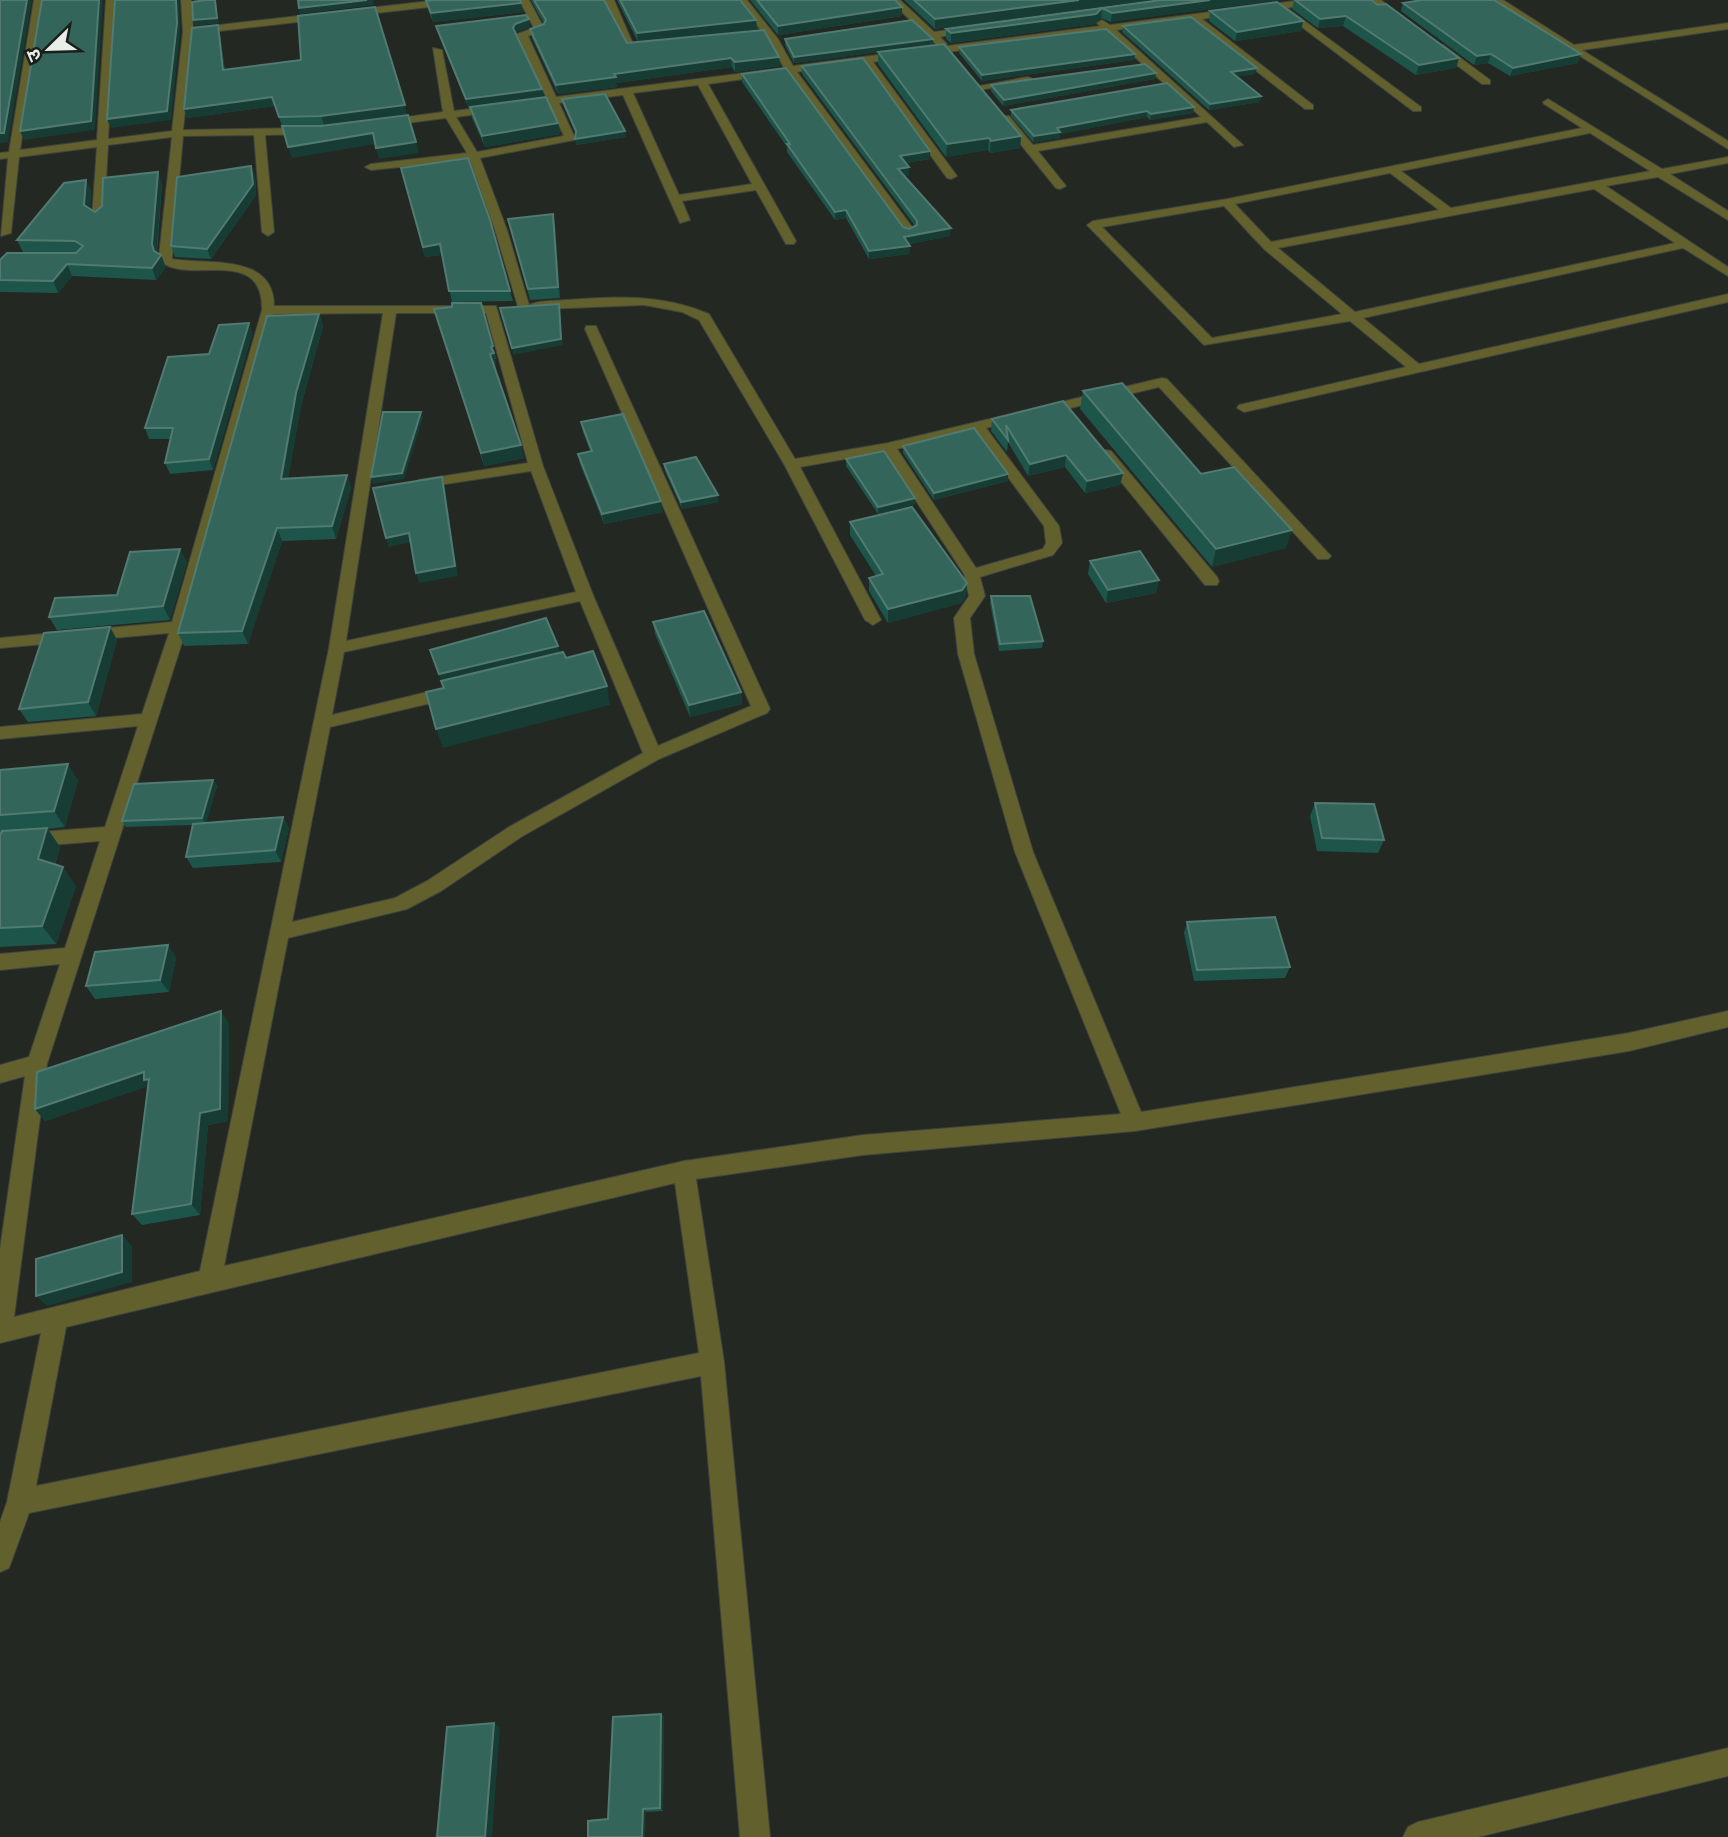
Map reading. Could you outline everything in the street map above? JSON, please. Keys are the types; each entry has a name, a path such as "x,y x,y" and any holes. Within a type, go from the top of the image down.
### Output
{"street":[{"path":"5,233 14,155 39,0"},
{"path":"98,217 111,0"},
{"path":"188,32 464,0"},
{"path":"371,167 474,156 570,138 522,34 540,30 524,0"},
{"path":"609,0 629,46 638,49 660,46"},
{"path":"742,0 772,37 790,69 909,231"},
{"path":"894,0 955,58"},
{"path":"374,124 1324,0"},
{"path":"1375,0 1408,24"},
{"path":"1496,0 1728,146"},
{"path":"190,2 165,256 167,262 232,268 251,274 262,281 268,291 268,310 179,627 37,1064 0,1332 210,1280 684,1171 863,1145 1135,1122 1629,1042 1728,1019"},
{"path":"1278,6 1417,109"},
{"path":"1090,14 1238,145"},
{"path":"520,18 533,16"},
{"path":"1193,16 1309,107"},
{"path":"902,22 915,20"},
{"path":"1572,48 1728,26"},
{"path":"932,35 985,28"},
{"path":"755,35 788,39"},
{"path":"1430,41 1486,82"},
{"path":"437,50 449,114 474,156 501,230 507,308 536,466 585,594 603,655 653,755"},
{"path":"866,60 951,176"},
{"path":"1134,66 1147,64"},
{"path":"971,77 982,91 1044,78"},
{"path":"701,81 790,241"},
{"path":"1156,86 1169,83"},
{"path":"627,91 684,220"},
{"path":"1548,102 1728,216"},
{"path":"1013,110 1000,112 1060,186"},
{"path":"1030,149 1208,119"},
{"path":"1591,130 1227,202 1093,225 1209,342 1354,316 1685,244"},
{"path":"0,156 178,133 324,131"},
{"path":"259,132 268,232"},
{"path":"1268,246 1728,160"},
{"path":"1393,170 1449,212"},
{"path":"1596,185 1728,272"},
{"path":"675,199 759,186"},
{"path":"1227,202 1268,246 1415,368"},
{"path":"1244,408 1728,298"},
{"path":"268,310 507,308 614,301 687,306 704,317 791,464 873,620"},
{"path":"210,1280 369,492 390,310"},
{"path":"282,932 400,904 434,886 515,832 653,755 761,709 591,329"},
{"path":"791,464 1070,410 1162,382 1323,556"},
{"path":"972,574 1048,552 1054,543 1051,527 978,426"},
{"path":"1100,446 1211,581"},
{"path":"888,447 972,574 976,596 962,618 967,654 1024,852 1135,1122"},
{"path":"402,486 536,466"},
{"path":"337,648 585,594"},
{"path":"0,643 179,627"},
{"path":"322,723 466,688"},
{"path":"0,733 149,719"},
{"path":"0,842 113,833"},
{"path":"0,961 72,955"},
{"path":"0,1074 37,1064"},
{"path":"684,1171 712,1363 755,1837"},
{"path":"0,1559 19,1502 55,1319"},
{"path":"19,1502 712,1363"},
{"path":"1418,1837 1728,1762"}],"building":[{"path":"0,0 27,0 4,133 0,133"},
{"path":"42,0 99,0 91,121 20,131"},
{"path":"115,0 176,0 177,23 167,111 107,119"},
{"path":"215,0 217,18 193,20 192,2"},
{"path":"298,0 367,0 299,8"},
{"path":"520,0 521,3 431,13 426,1"},
{"path":"534,0 604,0 627,43 764,30 779,57 735,62 731,58 556,85 530,29 544,24 546,20"},
{"path":"620,0 740,0 756,20 637,33"},
{"path":"757,0 895,0 902,7 778,26"},
{"path":"914,0 1079,0 935,19"},
{"path":"1161,0 1210,0 1112,13 1102,8 1096,14 951,33 946,29"},
{"path":"1295,0 1371,0 1378,5 1386,4 1459,58 1419,65 1346,16 1320,19"},
{"path":"1422,0 1494,0 1581,54 1513,68 1491,54 1477,56 1403,3"},
{"path":"1277,2 1303,21 1237,32 1210,11"},
{"path":"375,7 405,105 321,116 279,117 272,97 184,109 192,28 218,25 223,70 301,60 298,16"},
{"path":"526,15 529,19 515,24 513,28 542,89 466,99 436,26"},
{"path":"1191,17 1257,68 1231,72 1261,96 1210,104 1123,26"},
{"path":"912,20 933,39 794,57 785,39"},
{"path":"1106,29 1135,54 982,75 959,47"},
{"path":"944,44 1021,136 947,144 878,52"},
{"path":"863,58 930,151 900,156 909,167 898,169 951,228 904,237 910,246 869,251 846,210 835,212 742,74 786,68 903,227 909,229 917,225 917,221 802,66"},
{"path":"1145,64 1156,73 1004,100 991,85"},
{"path":"1167,83 1194,107 1151,114 1147,111 1057,128 1060,132 1034,136 1011,110"},
{"path":"605,94 625,131 575,139 576,131 562,99"},
{"path":"546,97 558,123 482,136 470,107"},
{"path":"408,115 416,142 376,148 373,133 288,147 282,126 321,126"},
{"path":"468,158 490,220 510,291 449,291 440,244 423,247 401,168"},
{"path":"251,166 253,184 207,249 171,246 177,177"},
{"path":"158,172 152,244 154,251 161,255 152,268 67,264 53,281 0,280 0,260 7,253 76,253 83,246 75,241 17,240 64,183 86,180 84,205 95,212 102,206 103,178"},
{"path":"553,214 558,287 528,289 508,219"},
{"path":"452,303 481,303 493,346 491,347 494,353 490,354 521,445 481,453 434,309 452,307"},
{"path":"559,304 561,339 512,348 500,308"},
{"path":"319,314 296,393 281,479 347,475 332,526 277,528 242,631 178,633 267,316"},
{"path":"249,323 209,459 165,463 173,428 145,428 168,357 209,354 219,325"},
{"path":"1122,383 1201,474 1234,467 1292,530 1216,549 1083,391"},
{"path":"1063,401 1123,473 1087,481 1066,455 1030,464 1006,425 1008,440 992,419"},
{"path":"383,412 421,412 402,473 371,477"},
{"path":"623,414 661,501 602,514 578,454 592,451 581,422"},
{"path":"974,428 1008,474 934,493 903,446"},
{"path":"884,451 915,498 878,507 846,459"},
{"path":"696,457 718,495 681,502 664,464"},
{"path":"442,477 455,566 416,573 409,533 386,538 373,488"},
{"path":"912,507 967,583 962,590 888,609 869,578 883,574 850,522"},
{"path":"180,549 163,606 49,617 55,598 117,595 130,552"},
{"path":"1140,551 1159,580 1108,590 1090,561"},
{"path":"991,596 1030,596 1043,641 1000,644"},
{"path":"704,611 741,692 689,705 653,622"},
{"path":"546,618 558,646 439,674 430,650"},
{"path":"110,627 88,702 19,709 44,633"},
{"path":"593,651 607,686 436,729 426,692 444,688 441,681 563,652 566,658"},
{"path":"68,764 54,811 0,815 0,770"},
{"path":"213,780 202,818 122,821 134,784"},
{"path":"1315,803 1374,804 1384,840 1322,838"},
{"path":"283,817 275,850 186,857 193,824"},
{"path":"47,828 38,859 63,867 42,926 0,928 0,835 2,831"},
{"path":"1275,917 1290,967 1197,970 1187,922"},
{"path":"168,945 160,980 86,986 95,952"},
{"path":"221,1011 220,1109 200,1113 191,1204 132,1214 149,1079 144,1080 144,1072 35,1109 37,1072"},
{"path":"122,1235 122,1272 36,1296 36,1259"},
{"path":"661,1714 660,1808 643,1809 642,1837 588,1837 588,1821 608,1819 613,1717"},
{"path":"494,1723 485,1837 437,1837 447,1727"}]}
